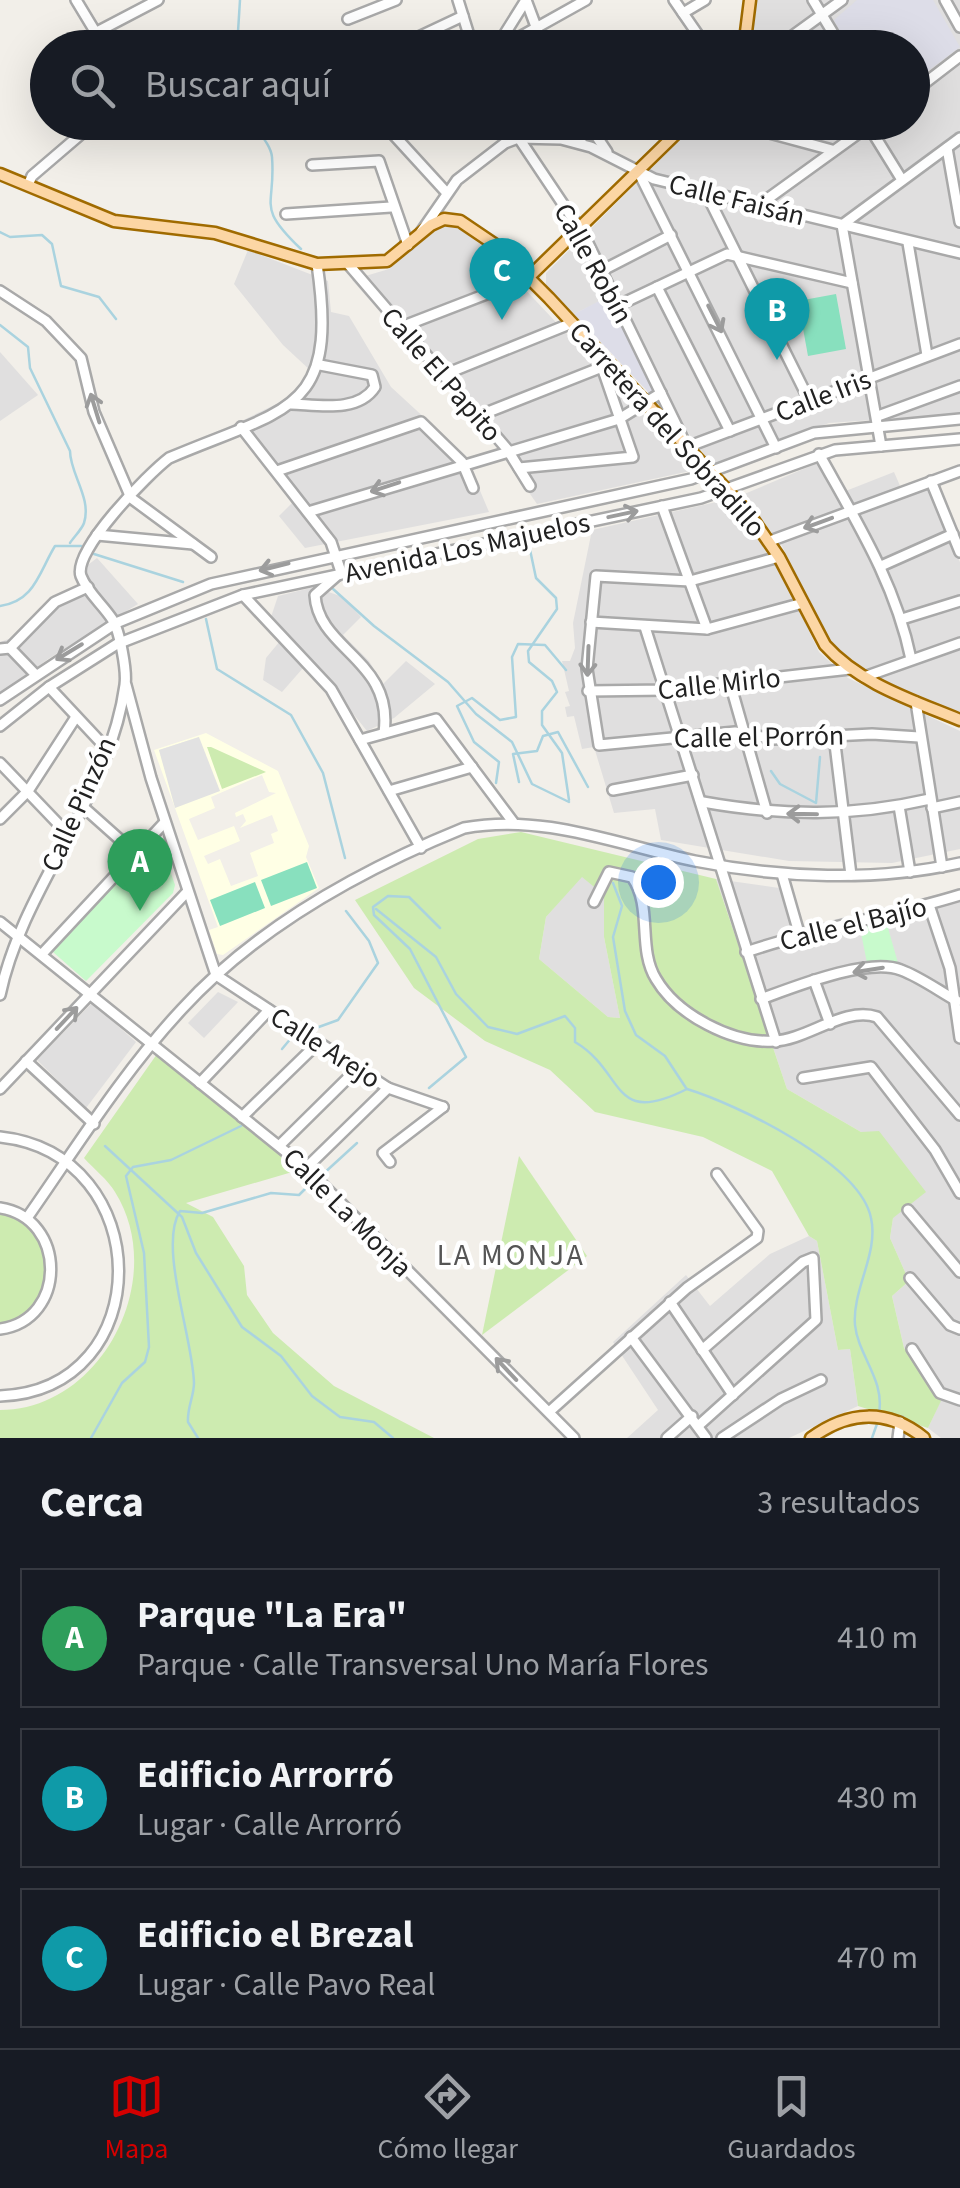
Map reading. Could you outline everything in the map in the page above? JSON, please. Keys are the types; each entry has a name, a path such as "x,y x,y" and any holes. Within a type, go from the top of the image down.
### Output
{"main road":[{"path":"746,30 750,0"},
{"path":"528,278 669,140"},
{"path":"0,174 128,224 215,233 317,264 387,261 421,232"},
{"name":"Carretera del Sobradillo","path":"421,232 444,220 460,222 497,246 727,490 770,541 826,645 864,678 960,720"},
{"path":"811,1438 829,1425 857,1415 896,1421 924,1438"}],"street":[{"path":"76,0 94,30"},
{"path":"102,30 158,0"},
{"path":"348,18 396,0"},
{"path":"458,0 467,30"},
{"path":"526,0 534,28"},
{"path":"508,30 526,0"},
{"path":"674,0 695,30"},
{"path":"683,13 706,0"},
{"path":"812,0 831,30"},
{"path":"800,30 842,0"},
{"path":"530,30 582,1"},
{"path":"946,1 960,27"},
{"path":"433,30 462,16"},
{"path":"930,79 960,56"},
{"path":"882,446 842,225 960,138"},
{"path":"28,186 32,176 74,140"},
{"path":"398,140 446,192"},
{"path":"421,232 446,192 484,158 515,140"},
{"name":"Calle Robín","path":"519,140 603,270 687,447"},
{"name":"Calle Faisán","path":"547,140 576,142 638,170 711,194 960,253"},
{"path":"598,140 608,154"},
{"path":"795,140 832,150"},
{"path":"759,205 847,140"},
{"path":"879,140 902,180"},
{"path":"946,148 960,222"},
{"path":"312,165 379,161 391,207 408,246"},
{"path":"638,170 776,448"},
{"path":"711,194 710,202 809,400"},
{"path":"286,214 391,207"},
{"path":"603,270 671,235"},
{"path":"908,243 927,355"},
{"path":"619,306 727,254 852,282"},
{"path":"290,404 320,365 324,314 317,264"},
{"name":"Calle El Papito","path":"349,265 507,449 530,486"},
{"path":"401,327 528,278"},
{"path":"657,288 730,431"},
{"path":"0,291 46,321 81,358 94,412 131,498 211,556"},
{"path":"443,375 572,324"},
{"name":"Calle Iris","path":"687,447 960,344"},
{"path":"478,416 602,361 633,457 519,468"},
{"path":"116,624 88,588 80,566 97,535 169,458 290,404 353,405 369,397 375,378 320,365"},
{"path":"879,421 960,386"},
{"path":"308,512 462,462 619,418 661,393"},
{"path":"928,398 936,421"},
{"name":"Avenida Los Majuelos","path":"0,700 34,674 116,624 212,583 711,473 814,433 879,421 960,419"},
{"path":"276,471 421,422 462,462 473,488"},
{"path":"240,427 336,553 341,572 315,595 316,614 372,676 387,709 384,733"},
{"name":"Avenida Los Majuelos","path":"0,726 49,687 118,644 243,595 662,506 727,490 819,454 960,439"},
{"path":"819,454 882,566 902,619 911,659"},
{"path":"770,541 960,471"},
{"path":"931,481 960,552"},
{"path":"662,506 707,630"},
{"path":"882,566 953,534"},
{"path":"97,535 198,545"},
{"path":"588,691 596,576 690,581 780,557"},
{"path":"34,674 5,648 55,602 88,588"},
{"path":"243,595 331,689 420,848"},
{"path":"902,619 960,601"},
{"path":"590,622 707,630 803,602"},
{"name":"Calle Pinzón","path":"0,995 3,971 16,935 106,750 126,683 116,624"},
{"path":"645,627 704,802 776,1042"},
{"path":"864,678 960,642"},
{"name":"Calle Mirlo","path":"588,691 666,690 850,669"},
{"path":"126,683 165,822 216,974"},
{"path":"730,683 767,813"},
{"path":"49,687 106,750"},
{"name":"Calle el Porrón","path":"588,691 599,745 745,733 774,739 920,736"},
{"path":"916,702 942,868"},
{"path":"0,820 28,792 76,717"},
{"path":"360,740 436,718 513,822"},
{"path":"834,736 851,875"},
{"path":"0,762 67,833"},
{"path":"389,791 472,767"},
{"path":"613,790 694,774"},
{"path":"704,802 767,813 844,814 960,802"},
{"path":"82,805 136,854"},
{"path":"899,806 910,872"},
{"path":"42,954 165,822"},
{"path":"26,1218 153,1042 216,974 294,916 464,828 513,822 540,824 724,866 782,874 910,872 960,863"},
{"path":"594,902 608,872 632,877 642,900 644,946 654,976 668,996 717,1028 776,1042 856,1016 877,1017 960,1115"},
{"path":"782,874 799,934"},
{"path":"0,1089 187,892"},
{"name":"Calle el Bajío","path":"746,952 799,934 960,895"},
{"path":"929,904 957,1001 960,1036"},
{"name":"Calle La Monja","path":"0,922 280,1144 574,1438"},
{"path":"761,999 814,980 892,968 957,1001"},
{"name":"Calle Arejo","path":"216,974 388,1088 443,1107 383,1153 390,1162"},
{"path":"814,980 830,1024"},
{"path":"200,1083 269,1010"},
{"path":"242,1116 318,1043"},
{"path":"26,1062 94,1124"},
{"path":"803,1078 871,1067 935,1150 960,1193"},
{"path":"280,1144 357,1069"},
{"path":"306,1168 388,1088"},
{"path":"0,1136 45,1148 68,1160 93,1188 110,1216 119,1250 118,1297 104,1334 82,1361 48,1385 0,1396"},
{"path":"549,1412 686,1288 757,1238 758,1232 717,1174"},
{"path":"0,1208 26,1218 50,1250 50,1286 34,1313 0,1329"},
{"path":"908,1210 960,1272"},
{"path":"698,1426 816,1320 813,1258 702,1350"},
{"path":"910,1278 950,1326 960,1329"},
{"path":"670,1302 733,1396"},
{"path":"627,1340 706,1438"},
{"path":"912,1349 940,1392 960,1400"},
{"path":"722,1438 781,1399 821,1380"},
{"path":"667,1438 692,1416"},
{"path":"896,1421 898,1438"},
{"path":"829,1425 832,1438"}],"shaded area":[{"path":"755,0 960,0 960,414 829,423 713,466 656,390 607,298 574,314 546,286 546,273 680,140 930,140 930,30 751,30"},
{"path":"857,0 933,0 960,47 930,69 930,30 839,30 834,20"},
{"path":"441,226 458,228 487,249 695,470 537,504 494,442 352,280 389,269"},
{"path":"248,250 328,281 331,312 349,316 391,387 465,455 489,512 305,548 279,516 292,503 235,424 291,397 311,371 283,345 234,284"},
{"path":"607,297 654,391 651,395 574,314"},
{"path":"0,352 38,395 0,421"},
{"path":"820,462 838,494 894,472 904,495 927,487 960,562 960,712 879,679 831,644 781,544 742,495"},
{"path":"721,501 755,535 785,580 819,652 848,678 960,731 960,849 892,863 789,861 661,840 655,809 614,813 594,747 582,749 574,716 567,717 565,707 570,706 562,661 570,661 575,648 573,623 592,530"},
{"path":"97,558 138,604 48,659 0,696 0,642 17,636 78,588 75,575"},
{"path":"314,587 343,597 361,617 343,635 369,661 383,684 406,661 435,684 394,718 367,731 310,660 282,692 263,680 266,658 285,635 270,620 278,596"},
{"path":"206,733 278,771 309,846 306,857 319,888 223,955 217,954 209,930 218,927 154,750","holes":["199,737 176,808 159,750","262,775 269,792 276,793 235,813 236,817 243,814 246,821 240,828 272,815 278,831 271,834 274,843 250,853 258,876 231,886 220,859 208,864 204,856 240,841 234,826 198,840 189,819 215,808 211,797"]},
{"path":"199,737 220,791 175,808 159,750"},
{"path":"582,876 604,895 604,937 620,1018 608,1017 539,959 546,917"},
{"path":"716,879 793,890 804,927 960,889 960,1438 941,1438 928,1428 941,1400 904,1348 892,1296 909,1281 890,1238 893,1218 861,1132 787,1089"},
{"path":"218,992 238,1002 204,1038 188,1023"},
{"path":"92,1003 136,1042 86,1108 37,1060"},
{"path":"809,1236 817,1241 838,1350 850,1349 858,1406 789,1438 627,1438 658,1410 613,1342 686,1275 710,1306 770,1254"}],"green space":[{"path":"836,294 846,349 808,356 798,301"},
{"path":"207,747 211,747 266,772 222,789"},
{"path":"521,832 716,879 787,1089 861,1132 879,1131 926,1192 893,1218 890,1238 909,1281 892,1296 904,1348 941,1401 928,1428 858,1406 850,1349 838,1350 817,1241 809,1236 772,1171 703,1137 595,1112 550,1070 485,1041 414,988 355,900 478,839","holes":["582,877 604,895 604,937 620,1018 608,1017 539,959 546,917"]},
{"path":"154,841 161,844 175,885 173,893 86,981 53,952"},
{"path":"307,862 317,888 271,906 261,880"},
{"path":"255,882 265,908 220,926 210,900"},
{"path":"886,921 898,963 867,963 860,928"},
{"path":"157,1054 299,1170 186,1203 213,1217 244,1266 247,1295 273,1333 334,1386 434,1438 0,1438 0,1410 36,1404 69,1388 95,1364 116,1333 129,1299 134,1262 130,1226 115,1192 84,1158"},
{"path":"519,1156 587,1256 482,1335"},
{"path":"0,1214 20,1222 34,1235 45,1269 43,1287 34,1303 20,1316 0,1323"}],"waterway":[{"path":"238,30 240,0"},
{"path":"265,140 271,152 273,214 301,249"},
{"path":"0,232 10,237 42,235 52,244 61,286 99,297 116,319"},
{"path":"0,325 28,347 30,368 70,451 86,514 70,543"},
{"path":"529,545 536,578 556,598 557,609 528,651 529,662 552,681 557,692 542,711 542,725 562,753 569,800"},
{"path":"0,606 29,592 55,546 81,546"},
{"path":"94,554 183,582"},
{"path":"332,588 374,626 448,682 476,714 512,742 532,784 569,802"},
{"path":"206,619 217,669 291,715 323,773 345,858"},
{"path":"496,783 499,762 474,742 457,706 472,698 500,720 516,717 512,657 518,644 545,645 566,670"},
{"path":"519,782 513,754 537,751 543,736 558,732 588,787"},
{"path":"771,771 780,784 816,803 820,757"},
{"path":"613,883 622,906 613,937 625,1011 636,1035 665,1056 686,1088"},
{"path":"429,1088 466,1057 410,949 374,915 373,907 388,896 409,897 440,928"},
{"path":"376,909 436,957 456,994 488,1027 517,1034 565,1016 575,1028 575,1042 591,1054 631,1099 662,1099 687,1089 709,1097 793,1138 844,1177 862,1197 871,1218 871,1245 857,1298 855,1325 875,1379 879,1413"},
{"path":"316,1028 338,1020 378,963 369,941 346,911"},
{"path":"282,1049 292,1037"},
{"path":"91,1438 122,1383 145,1362 149,1347 144,1253 126,1176 133,1167 171,1160 241,1126"},
{"path":"322,1175 357,1143"},
{"path":"105,1146 182,1217 196,1253 242,1327 281,1356 312,1396 340,1417 374,1422 393,1438"},
{"path":"198,1438 188,1422 194,1383 174,1269 174,1227 180,1211 202,1213 271,1193 299,1195 307,1187"},
{"path":"872,1438 878,1421"}],"place":[{"name":"Edificio el Brezal","path":"502,320"},
{"name":"Edificio Arrorró","path":"777,360"},
{"name":"Parque \"La Era\"","path":"140,911"}],"district":[{"name":"LA MONJA","path":"511,1255"}]}
